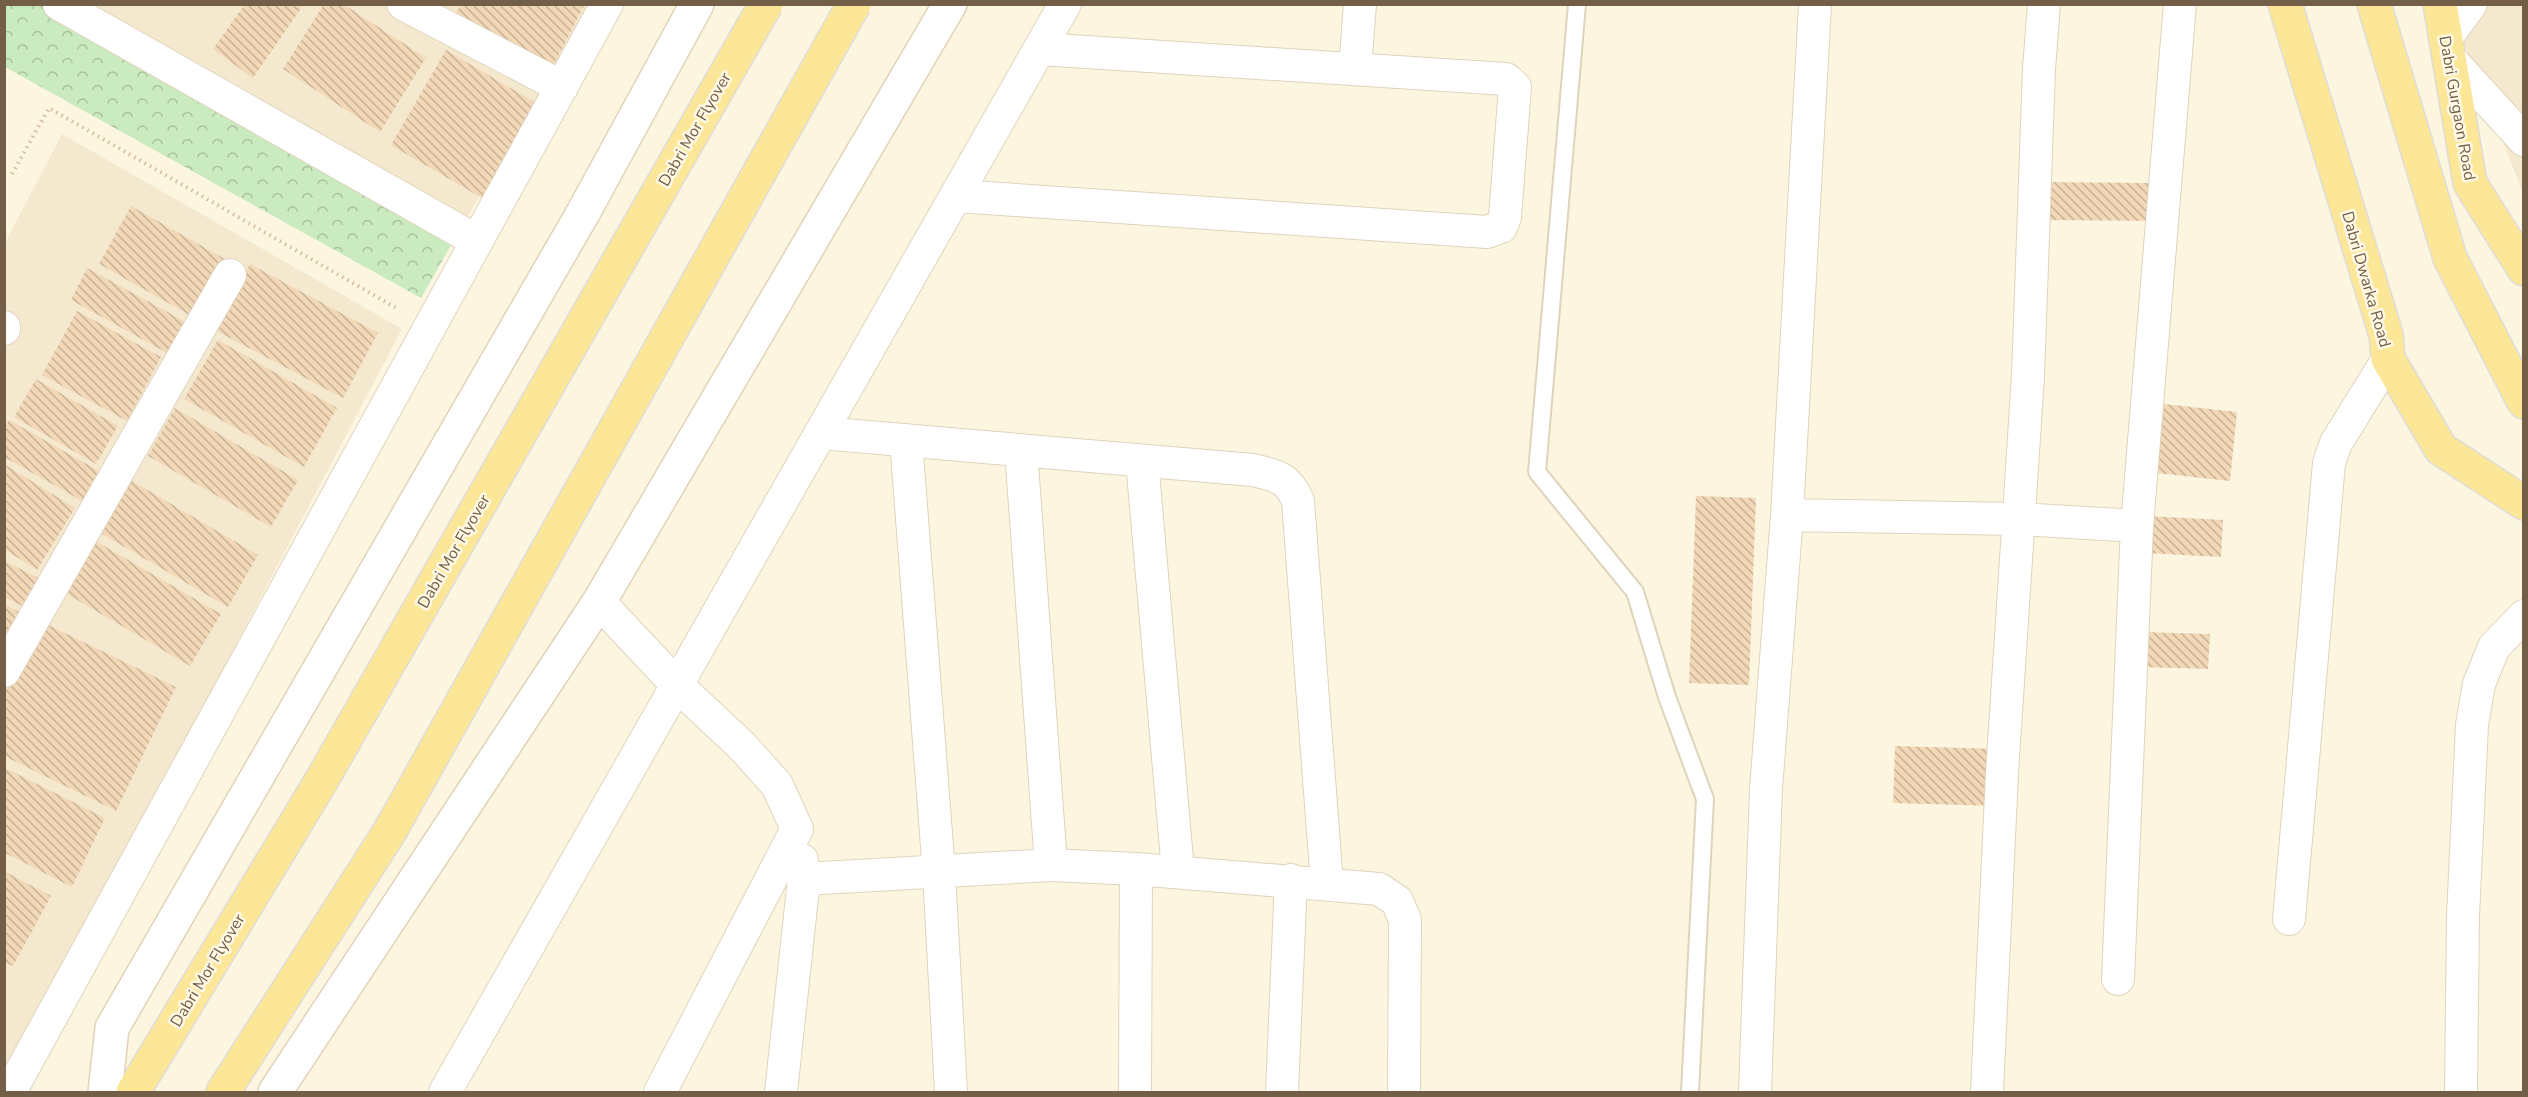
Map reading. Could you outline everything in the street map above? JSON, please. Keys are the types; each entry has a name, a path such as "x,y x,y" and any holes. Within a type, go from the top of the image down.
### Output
{"main road":[{"path":"105,1092 112,1028 583,213 697,4"},
{"name":"Dabri Mor Flyover","path":"133,1092 320,783 766,4"},
{"path":"223,1092 390,831 854,4"},
{"path":"275,1092 599,602 950,4"},
{"name":"Dabri Dwarka Road","path":"2285,4 2386,335 2388,359 2441,449 2523,503"},
{"path":"2374,4 2450,258 2523,402"},
{"name":"Dabri Gurgaon Road","path":"2440,4 2469,183 2523,269"}],"street":[{"path":"58,4 477,242"},
{"path":"403,4 562,87"},
{"path":"10,1092 607,4"},
{"path":"445,1092 1065,4"},
{"path":"1355,69 1360,4"},
{"path":"1755,1092 1766,789 1787,515 1815,4"},
{"path":"1987,1092 2002,774 2028,376 2044,4"},
{"path":"2118,979 2138,526 2180,4"},
{"path":"2471,4 2448,48 2523,140"},
{"path":"957,196 1487,232 1502,227 1505,217 1515,87 1506,79 1040,49"},
{"path":"4,671 230,275"},
{"path":"2289,919 2329,463 2336,443 2388,359"},
{"path":"822,433 1253,470 1277,476 1292,486 1298,501 1327,884"},
{"path":"906,440 939,873 951,1092"},
{"path":"1021,450 1051,865"},
{"path":"1142,460 1178,871"},
{"path":"1787,515 2018,519 2138,526"},
{"path":"599,602 678,686 742,746 777,785 797,829 804,879 781,1092"},
{"path":"2461,1092 2463,916 2472,725 2479,684 2494,647 2523,616"},
{"path":"660,1092 797,829"},
{"path":"804,879 1051,865 1178,871 1379,889 1397,901 1405,920 1404,1092"},
{"path":"1135,1092 1136,869"},
{"path":"1282,1092 1291,880"}],"lane":[{"path":"1576,4 1537,472 1635,592 1667,697 1705,799 1690,1092"}],"path":[{"path":"12,174 49,108 430,327"}],"shaded area":[{"path":"64,5 591,5 454,240"},
{"path":"2449,5 2523,5 2523,193"},
{"path":"62,134 402,329 5,1083 5,243"}],"green space":[{"path":"5,5 64,5 454,240 421,298 5,67"}],"building":[{"path":"245,4 304,4 253,78 213,49"},
{"path":"324,4 343,4 426,58 380,132 283,69"},
{"path":"461,4 585,4 553,66 455,15"},
{"path":"446,50 541,106 487,201 391,145"},
{"path":"2042,182 2151,183 2151,221 2042,220"},
{"path":"131,206 225,259 193,317 99,264"},
{"path":"250,264 378,333 343,398 215,330"},
{"path":"87,268 184,321 167,353 71,300"},
{"path":"77,311 161,357 127,421 42,375"},
{"path":"218,340 337,408 304,467 184,399"},
{"path":"36,379 118,426 96,464 14,417"},
{"path":"2164,404 2237,412 2230,481 2156,473"},
{"path":"175,408 298,480 271,527 148,456"},
{"path":"9,420 99,471 82,501 4,457 4,428"},
{"path":"4,464 75,508 37,570 4,549"},
{"path":"127,478 258,555 228,607 97,531"},
{"path":"1696,496 1756,498 1749,685 1689,683"},
{"path":"2147,516 2223,520 2221,557 2145,553"},
{"path":"92,539 221,614 190,666 62,591"},
{"path":"4,561 45,581 30,610 4,597"},
{"path":"4,604 23,614 4,646"},
{"path":"40,621 176,687 116,811 4,756 4,693"},
{"path":"2143,632 2210,634 2208,669 2141,667"},
{"path":"1895,746 2000,749 1998,806 1893,803"},
{"path":"5,768 105,818 72,887 5,853"},
{"path":"4,871 51,896 13,966 4,962"}]}
